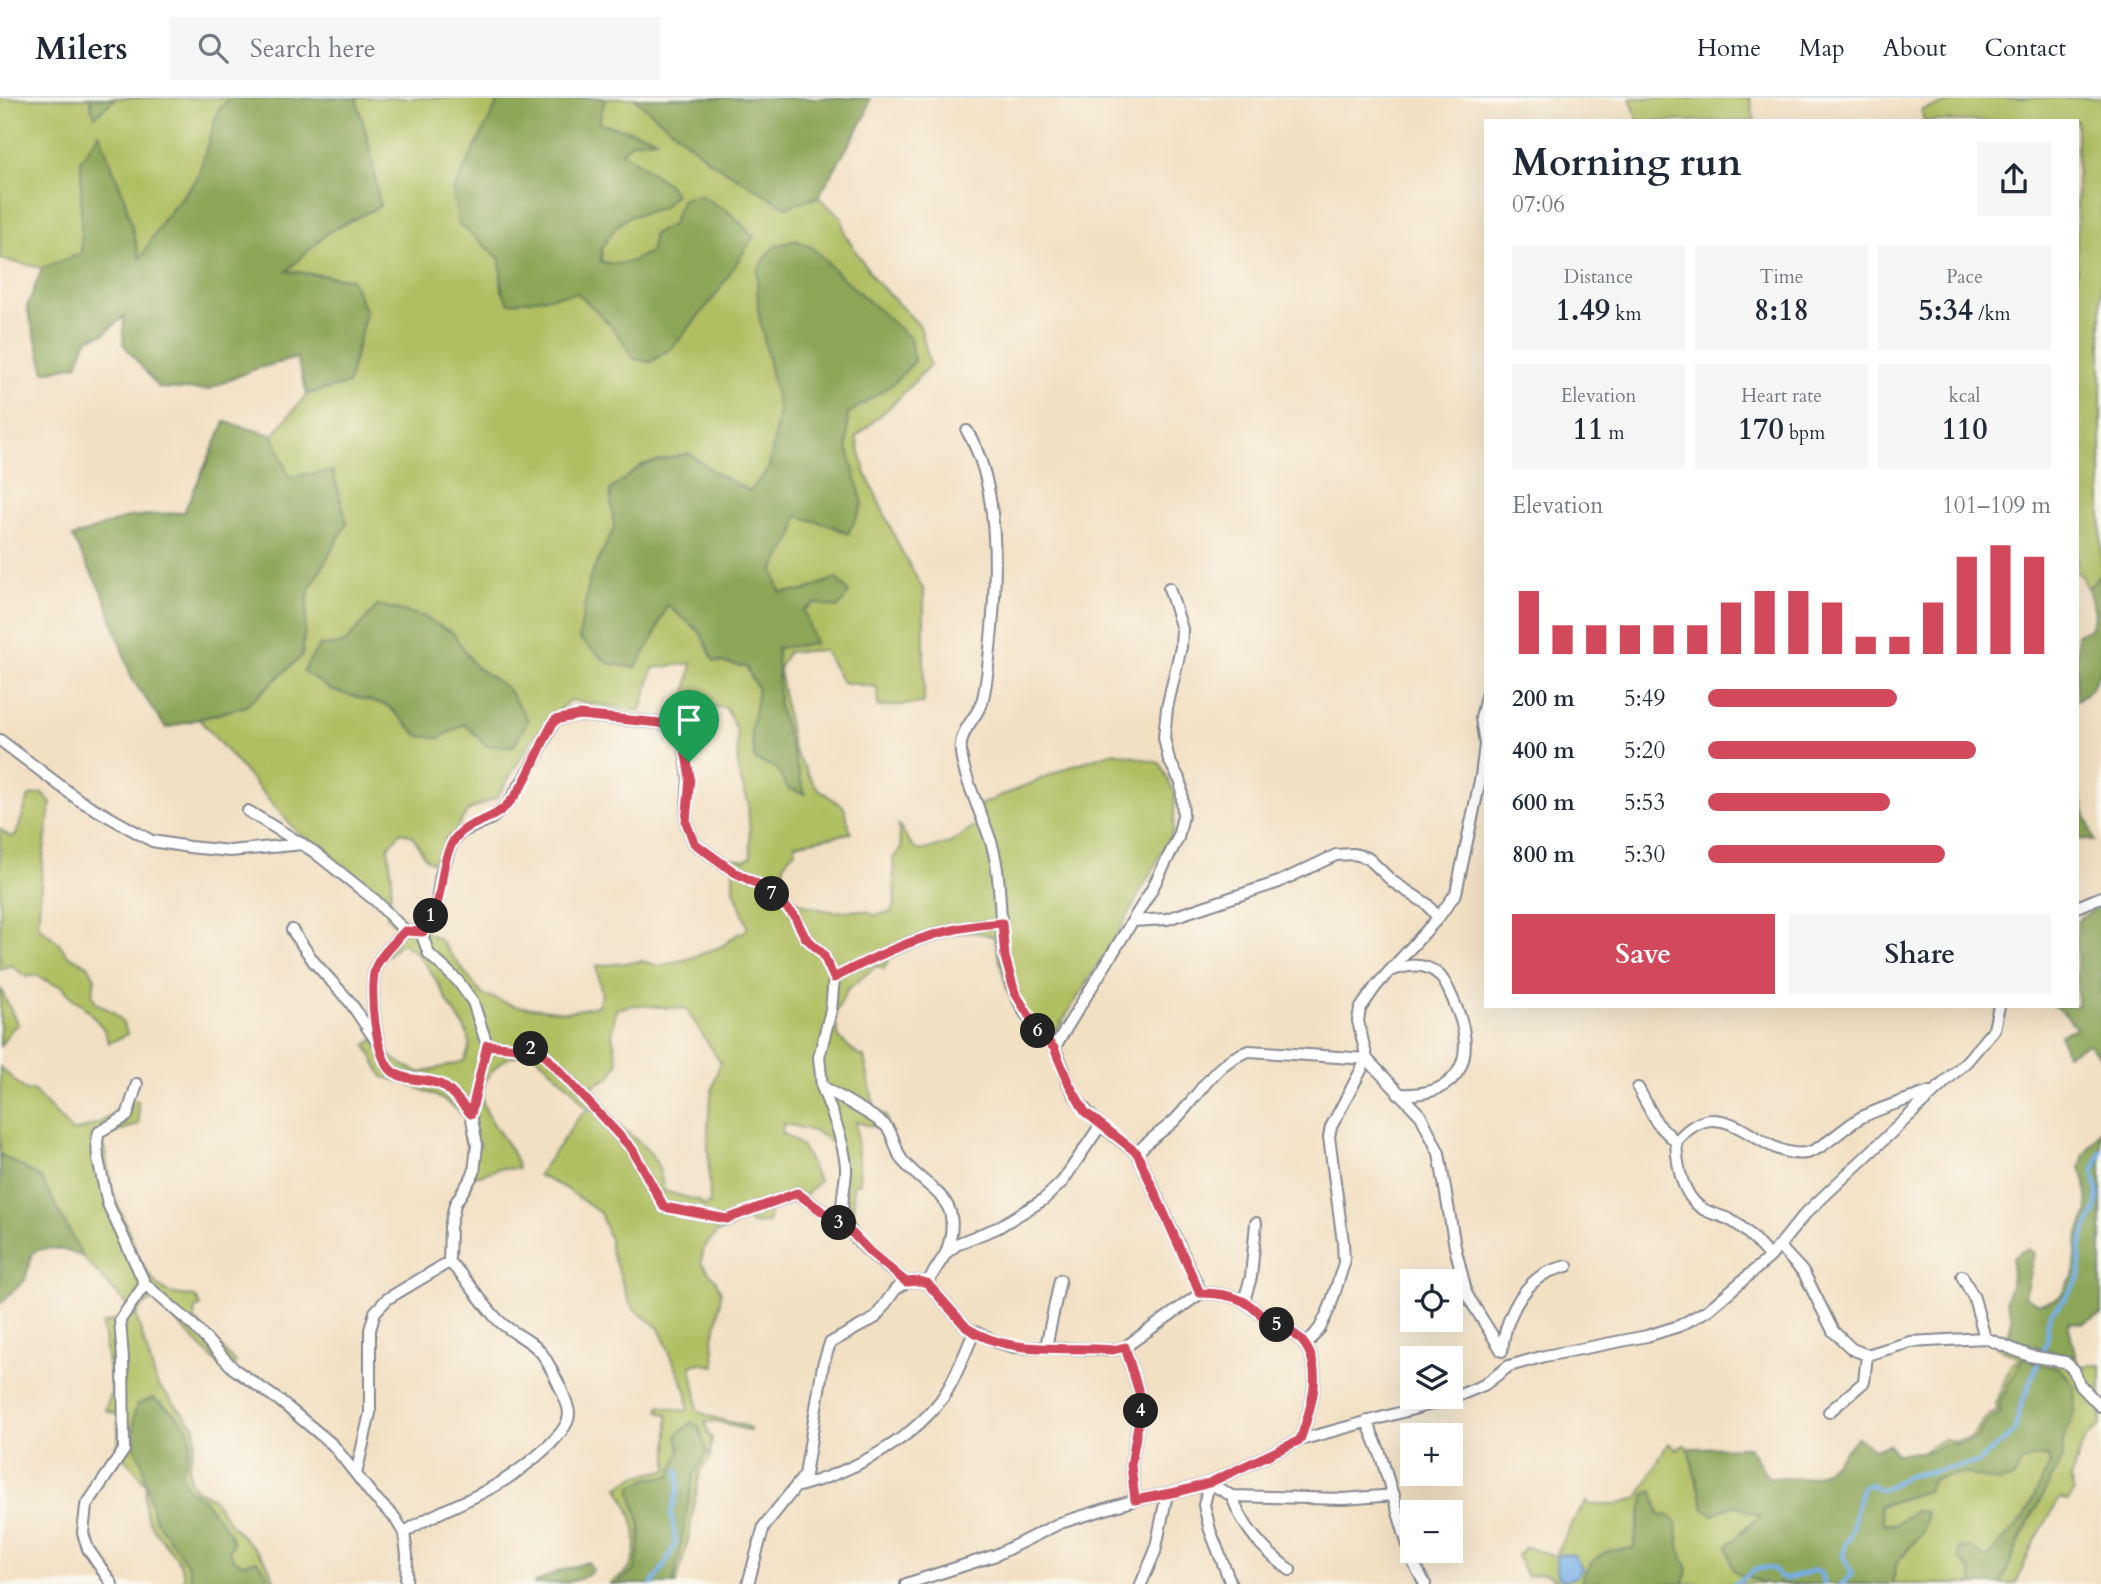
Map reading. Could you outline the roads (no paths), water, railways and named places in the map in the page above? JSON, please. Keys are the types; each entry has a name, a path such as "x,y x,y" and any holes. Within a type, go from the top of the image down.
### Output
{"street":[{"path":"967,431 984,468 993,525 996,590 981,704 965,730 961,745 963,762 999,870 1005,957 1015,993 1039,1032 1054,1048 1085,1112 1137,1153 1200,1293"},
{"path":"1054,1048 1133,921 1178,838 1183,815 1181,782 1169,760 1164,738 1167,708 1181,648 1182,629 1169,588"},
{"path":"1484,704 1481,718 1484,738"},
{"path":"404,1533 438,1512 492,1488 520,1469 558,1436 568,1422 569,1412 564,1395 544,1356 498,1320 449,1262 450,1227 455,1204 474,1173 477,1145 471,1114 487,1045 473,1002 458,981 429,954 423,935 436,909 441,875 452,842 461,832 492,818 508,804 529,771 555,720 579,715 660,723 671,727 684,743 689,762 686,822 694,843 734,872 767,889 794,915 805,937 823,954 834,978 831,1010 819,1057 822,1086 843,1145 846,1169 844,1216 853,1234"},
{"path":"0,740 79,800 152,841 230,851 303,844"},
{"path":"1484,752 1456,893 1438,918 1388,972 1360,1009 1359,1021 1367,1059 1421,1116 1439,1153 1455,1247 1467,1295 1509,1366"},
{"path":"248,811 303,844 376,901 405,931 423,935"},
{"path":"1133,921 1167,919 1279,882 1336,855 1353,854 1368,858 1393,882 1427,904 1438,918"},
{"path":"2079,905 2101,897"},
{"path":"834,978 920,937 973,924 1002,923"},
{"path":"292,930 314,962 350,1002 378,1044"},
{"path":"405,931 375,968 374,1013 383,1063 411,1080 437,1083 448,1089 471,1114"},
{"path":"1388,972 1416,964 1438,974 1448,988 1464,1031 1464,1051 1459,1071 1447,1085 1414,1095 1398,1094"},
{"path":"906,1584 996,1555 1060,1523 1135,1500 1209,1483 1300,1440 1450,1399 1484,1385 1509,1366 1545,1356 1647,1336 1679,1326 1708,1310 1770,1257 1805,1214 1967,1061 1994,1029 1999,1008"},
{"path":"487,1045 540,1050 632,1149 664,1207 727,1219 797,1193 853,1234 906,1282"},
{"path":"1137,1153 1172,1122 1218,1070 1241,1054 1249,1051 1367,1059"},
{"path":"1306,1345 1320,1328 1330,1307 1344,1263 1329,1137 1331,1127 1367,1059"},
{"path":"137,1084 127,1116 99,1132 97,1141 98,1160 108,1204 145,1284 193,1325 234,1369 280,1401 333,1445 373,1496 395,1518 404,1533 407,1555 406,1584"},
{"path":"822,1086 887,1127 900,1157 936,1189 948,1207 952,1235 946,1252 927,1283"},
{"path":"1638,1088 1657,1123 1676,1142 1682,1181 1695,1202 1701,1208 1732,1220 1770,1257"},
{"path":"1676,1142 1697,1124 1720,1121 1744,1128 1784,1152 1812,1152 1836,1132 1859,1119 1885,1107 1934,1091"},
{"path":"946,1252 960,1243 998,1228 1043,1200 1062,1182 1100,1126"},
{"path":"1244,1301 1251,1277 1256,1223"},
{"path":"1779,1246 1804,1273 1833,1331 1852,1349 1867,1355 1910,1342 1985,1338 2030,1356 2065,1362 2074,1370 2084,1390 2101,1406"},
{"path":"356,1474 370,1413 370,1330 375,1312 387,1299 449,1262"},
{"path":"1502,1351 1503,1339 1516,1304 1531,1285 1545,1274 1567,1266"},
{"path":"1962,1276 1974,1298 1985,1338"},
{"path":"1046,1347 1060,1280"},
{"path":"748,1584 764,1526 805,1475 823,1365 830,1343 875,1318 895,1290 906,1282 927,1283 967,1328 1014,1347 1113,1350 1125,1347 1200,1293 1244,1301 1267,1320 1296,1335 1306,1345 1313,1366 1314,1382 1312,1402 1300,1440"},
{"path":"112,1584 89,1549 83,1533 84,1521 86,1506 91,1497 124,1450 120,1320 145,1284"},
{"path":"796,1487 838,1474 891,1444 922,1422 942,1398 974,1333"},
{"path":"1125,1347 1142,1402 1131,1465 1135,1500"},
{"path":"1829,1412 1864,1382 1867,1355"},
{"path":"1367,1421 1394,1495 1413,1562 1425,1584"},
{"path":"1209,1483 1231,1496 1344,1499 1394,1495"},
{"path":"1209,1483 1204,1506 1210,1530 1231,1584"},
{"path":"1141,1584 1155,1552 1167,1494"},
{"path":"1231,1496 1238,1514 1257,1542 1290,1570"}],"water":[{"path":"1561,1554 1574,1555 1582,1569 1576,1577 1564,1581 1558,1577 1556,1558"}],"waterway":[{"path":"1842,1584 1852,1574 1843,1555 1862,1488 1870,1484 1881,1490 1908,1476 1977,1463 2014,1432 2022,1403 2047,1341 2051,1312 2061,1304 2080,1276 2083,1236 2096,1209 2098,1193 2093,1172 2101,1151"},
{"path":"652,1584 676,1542 671,1513 679,1487 678,1470"},
{"path":"1734,1584 1762,1568 1772,1568 1780,1578 1788,1579 1816,1570 1821,1574 1824,1584"}]}
